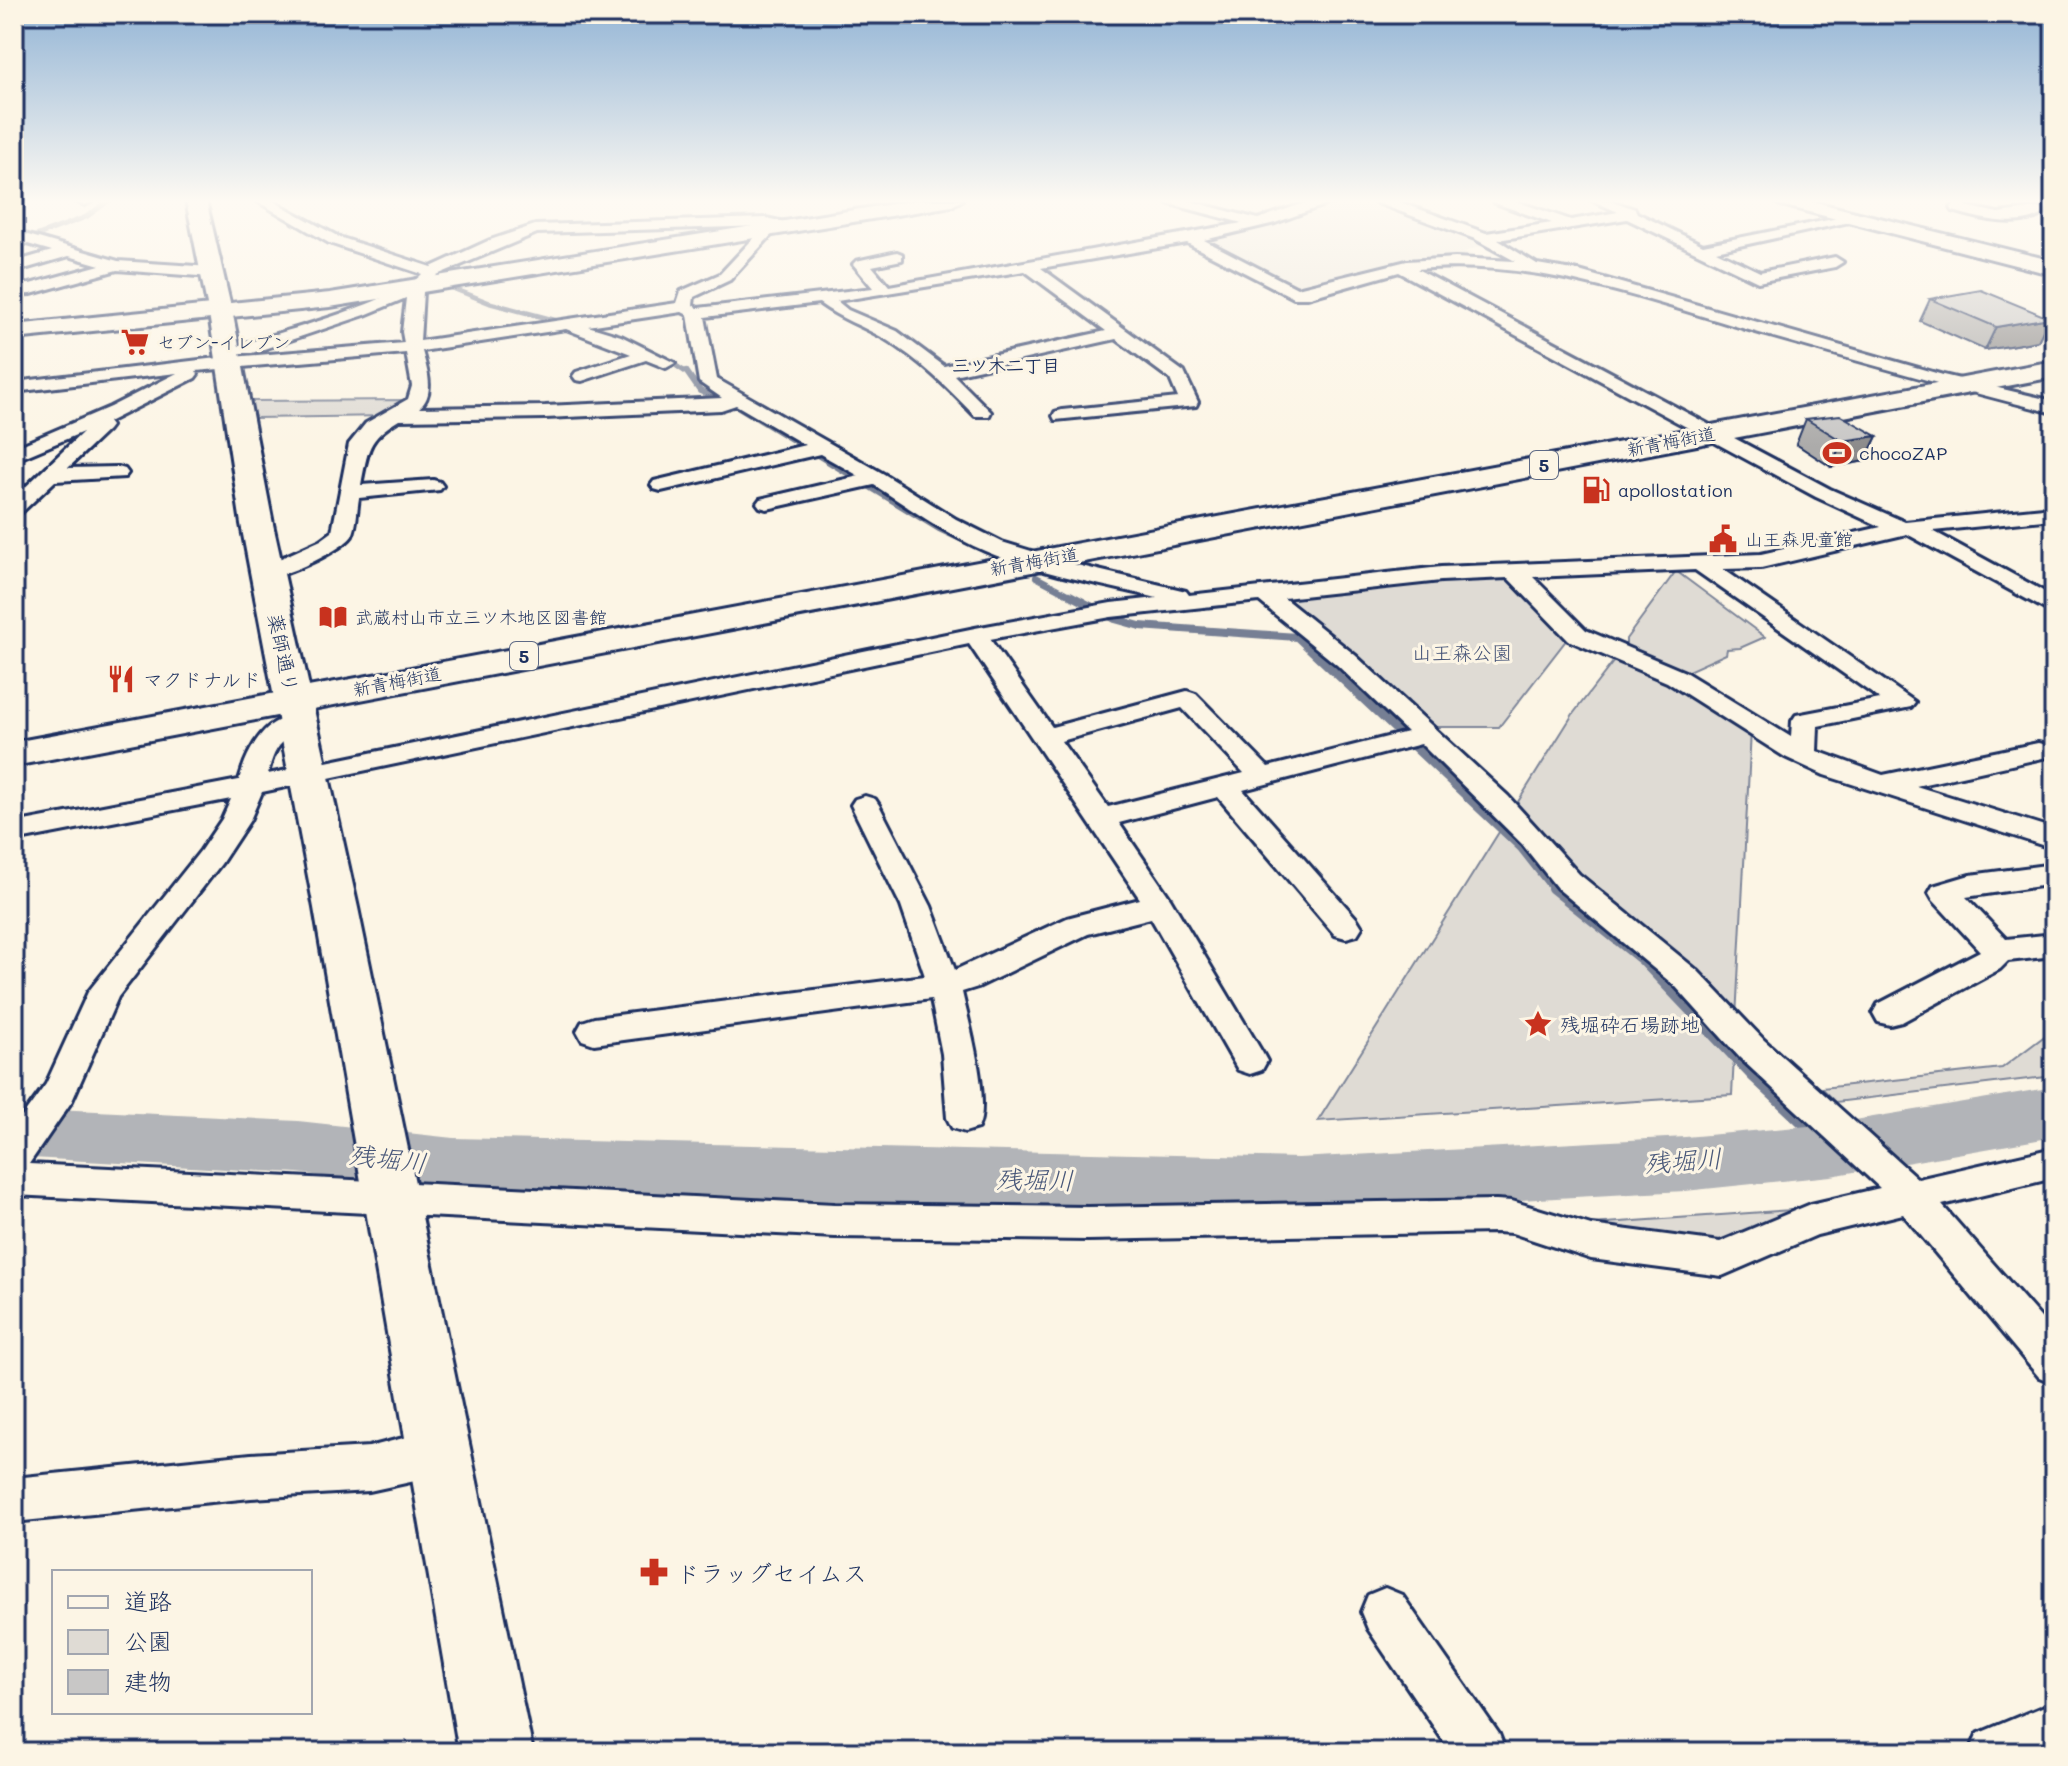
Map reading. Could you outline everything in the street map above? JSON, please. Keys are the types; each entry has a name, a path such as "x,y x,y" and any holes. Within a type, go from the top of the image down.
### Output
{"main road":[{"name":"薬師通り","path":"214,282 222,360 336,908 496,1752"},
{"path":"14,332 219,313 405,282"},
{"name":"新青梅街道","path":"14,754 295,712 1035,560 2054,369"}],"street":[{"path":"14,290 55,282"},
{"path":"14,455 117,411 222,360 359,312 419,282"},
{"path":"267,573 329,545 342,534 359,444 373,427 416,402 421,386 410,332 415,291 423,282"},
{"path":"713,282 687,294 708,382 730,401 868,481 994,547 1199,601"},
{"path":"877,282 885,291"},
{"path":"14,387 222,360 414,347 690,310 825,300 934,282"},
{"path":"1051,282 1178,376 1189,402 1062,416"},
{"path":"1274,282 1294,293 1307,293 1342,282"},
{"path":"1430,282 1823,493 1906,528 2054,607"},
{"path":"1608,282 1965,387 2054,407"},
{"path":"825,300 842,313 891,335 941,372 982,412"},
{"path":"572,324 666,363"},
{"path":"941,372 1120,333"},
{"path":"582,376 647,354"},
{"path":"399,414 545,412 730,401"},
{"path":"14,509 117,411"},
{"path":"661,485 814,450"},
{"path":"50,475 118,473"},
{"path":"767,503 868,481"},
{"path":"350,492 433,486"},
{"path":"14,832 307,775 975,635 1101,612 1512,569 1761,561 1906,528 2054,513"},
{"path":"1702,565 1902,702 1805,721 1803,755"},
{"path":"1512,569 1577,635 1676,677 1803,755 1881,784 2054,839"},
{"path":"1266,595 1346,660 1416,738 1532,837 1568,881 1687,979 1752,1049 1903,1186 2054,1363"},
{"path":"975,635 1159,905 1250,1061"},
{"path":"1045,737 1187,699 1263,777"},
{"path":"14,1157 52,1103 104,992 211,857 236,820 251,786 258,759 273,735 295,712"},
{"path":"1101,818 1416,738"},
{"path":"1881,784 2038,751"},
{"path":"1225,787 1346,927"},
{"path":"865,805 916,906 944,985 959,1054 965,1118"},
{"path":"1999,951 1944,893 1970,885 2054,874"},
{"path":"594,1031 944,985 967,979 1078,926 1159,905"},
{"path":"1890,1013 1989,961 1999,951 2054,945"},
{"path":"14,1179 389,1193 709,1215 951,1223 1218,1224 1496,1216 1512,1217 1591,1242 1722,1259 1811,1220 1903,1186 2054,1163"},
{"path":"14,1500 255,1476 356,1472 403,1464 438,1451"},
{"path":"1385,1612 1481,1752"},
{"path":"1995,1752 2054,1727"}],"shaded area":[{"path":"1280,282 1331,282 1294,290"}],"green space":[{"path":"409,400 390,416 255,418 250,401"},
{"path":"1676,571 1765,637 1740,648 1727,649 1726,654 1684,673 1626,647 1626,639"},
{"name":"山王森公園","path":"1508,573 1567,639 1499,727 1427,727 1282,598"},
{"path":"1617,657 1667,676 1751,730 1732,1095 1318,1121 1573,714"},
{"path":"2054,1029 2054,1076 1836,1102 1822,1088 2002,1068"},
{"path":"1800,1211 1723,1246 1592,1228 1592,1224"}],"building":[{"path":"1981,290 2049,318 1996,327 1930,299"},
{"path":"1840,415 1877,436 1842,441 1806,419"}],"waterway":[{"path":"447,286 490,303 569,324"},
{"path":"666,359 687,373"},
{"path":"686,371 700,391 737,406 939,529 988,552"},
{"path":"1036,577 1074,597"},
{"path":"1070,595 1115,619 1140,626 1297,637 1521,848 1553,889"},
{"path":"1553,889 1642,960 1752,1076 1831,1150"},
{"name":"残堀川","path":"14,1132 298,1147 453,1165 1298,1185 1685,1164 1831,1150 2054,1112"}],"place":[{"name":"セブン-イレブン","path":"135,342"},
{"name":"chocoZAP","path":"1837,453"},
{"name":"apollostation","path":"1596,490"},
{"name":"山王森児童館","path":"1723,539"},
{"name":"武蔵村山市立三ツ木地区図書館","path":"333,617"},
{"name":"マクドナルド","path":"121,679"},
{"name":"残堀砕石場跡地","path":"1538,1024"},
{"name":"ドラッグセイムス","path":"654,1572"}],"district":[{"name":"三ツ木二丁目","path":"1006,365"}]}
